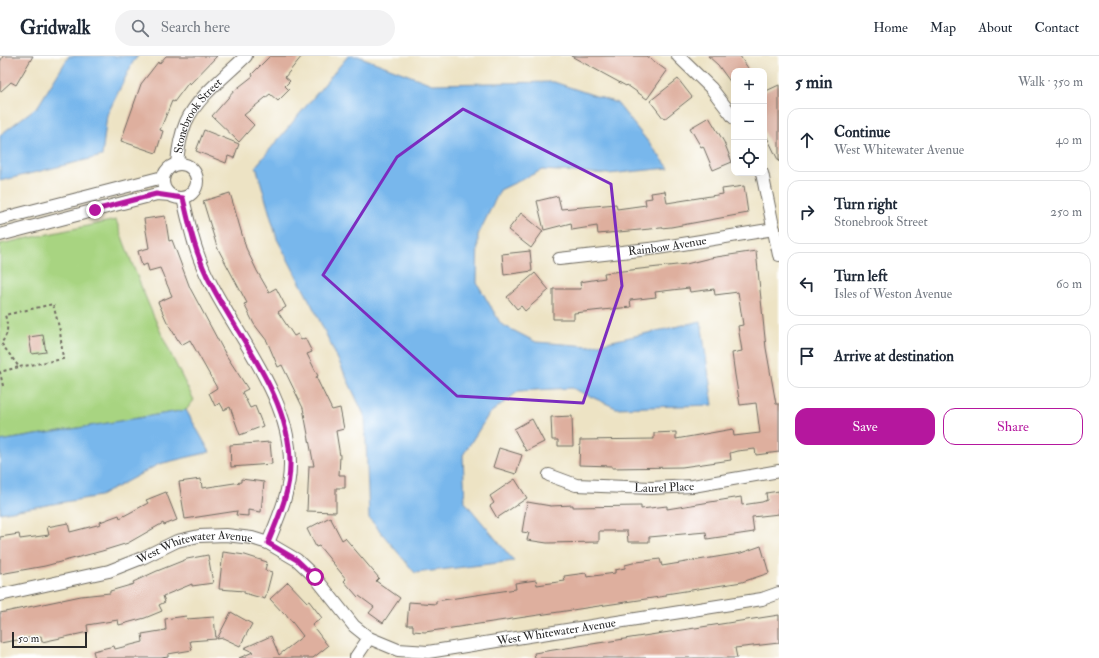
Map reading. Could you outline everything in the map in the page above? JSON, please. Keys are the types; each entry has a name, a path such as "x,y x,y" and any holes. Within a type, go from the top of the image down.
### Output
{"street":[{"name":"Stonebrook Street","path":"177,164 179,143 186,122 201,101 246,56"},
{"path":"678,56 711,88 731,114"},
{"path":"0,235 156,194 183,198 194,191 196,178 190,167 177,164 166,171 163,177 166,190 170,195"},
{"path":"763,176 779,254"},
{"path":"0,219 163,177"},
{"path":"183,198 194,247 210,283 275,397 287,435 290,466 284,502 268,543"},
{"name":"Rainbow Avenue","path":"559,259 658,248 774,229"},
{"name":"Laurel Place","path":"549,475 576,485 651,488 693,486 779,471"},
{"name":"West Whitewater Avenue","path":"0,595 108,571 142,558 177,541 199,536 226,535 252,538 268,543 297,560 315,577 354,626 369,638 398,650 428,652 762,599 779,593"},
{"path":"356,657 369,638"}],"path":[{"path":"3,386 0,372 63,358 60,331 53,304 5,315 8,326 5,337 1,343 19,367"}],"highlighted area":[{"path":"463,109 611,184 622,286 583,403 457,396 323,275 397,157"}],"green space":[{"path":"116,220 152,312 194,400 186,410 0,441 0,244"}],"water":[{"path":"69,56 138,56 133,62 107,115 102,156 0,181 0,135 38,106"},
{"path":"348,56 358,56 432,84 554,82 617,103 669,168 608,174 542,170 500,190 478,235 477,283 501,324 536,342 590,346 701,321 713,405 616,408 572,388 519,391 489,414 463,455 465,502 514,561 415,573 369,518 365,417 316,313 277,239 256,166"},
{"path":"186,410 210,452 159,464 100,496 0,513 0,441"}],"building":[{"path":"3,56 33,56 16,85 11,82 0,92 0,62"},
{"path":"166,56 217,56 190,84 189,82 174,102 172,101 160,130 163,131 156,153 121,141 141,84 158,62 159,64"},
{"path":"270,56 302,56 285,77 290,81 285,86 289,90 278,101 270,94 244,115 254,125 239,142 212,116 235,90 253,76 252,74"},
{"path":"571,56 647,56 667,71 647,99 627,85 626,86"},
{"path":"708,56 740,56 748,68 731,68 731,83 718,65"},
{"path":"678,79 692,97 664,119 650,101"},
{"path":"779,85 779,162 767,137 767,91"},
{"path":"709,117 724,142 731,162 713,170 703,146 701,147 690,128"},
{"path":"204,130 239,144 234,158 228,156 226,163 196,151"},
{"path":"744,186 748,213 671,227 598,234 597,226 572,230 571,223 544,230 537,201 558,196 561,209 616,204 617,209 646,205 645,199 652,198 651,193 665,191 667,203 723,194 722,189"},
{"path":"230,193 246,248 257,271 269,292 276,288 286,307 278,312 294,336 298,334 301,340 305,338 312,352 307,354 332,410 340,408 344,429 336,431 340,456 339,475 345,475 345,488 336,488 336,512 307,511 309,466 314,466 303,408 282,365 278,367 267,341 254,324 244,304 247,303 217,247 203,201"},
{"path":"521,213 543,231 531,248 508,230"},
{"path":"165,216 169,241 172,240 190,288 226,355 248,389 242,392 250,408 255,406 263,426 240,435 230,407 224,410 220,403 215,406 209,393 217,388 190,340 181,345 167,322 158,302 172,296 160,268 149,271 147,264 142,266 138,251 149,248 144,219"},
{"path":"530,251 532,271 504,275 502,254"},
{"path":"756,251 766,348 776,404 779,404 779,452 756,455 755,449 737,451 730,453 731,460 682,467 612,468 612,466 579,465 580,440 654,439 654,433 676,432 676,439 733,429 734,436 760,433 756,403 740,405 735,375 732,353 742,351 738,326 743,325 738,292 715,295 714,289 690,292 689,288 655,292 656,297 630,300 631,307 574,313 574,319 553,319 553,289 581,289 580,282 605,278 604,273 686,264 710,258"},
{"path":"535,273 549,290 525,311 521,306 517,309 507,297"},
{"path":"43,335 46,352 32,354 29,337"},
{"path":"572,416 573,446 558,446 558,440 552,440 551,417"},
{"path":"532,419 544,442 526,451 514,429"},
{"path":"270,442 272,464 231,467 230,445"},
{"path":"499,448 522,455 516,474 493,467"},
{"path":"201,479 202,488 241,482 241,479 264,482 261,512 248,510 248,516 236,515 237,511 185,519 179,482"},
{"path":"515,479 527,498 497,518 490,506 494,503 490,496"},
{"path":"779,491 779,514 752,517 754,532 707,539 706,532 649,537 649,542 628,542 627,531 599,531 599,542 547,543 527,540 529,533 522,532 527,502 551,506 573,505 573,507 641,506 641,509 667,506 667,509 741,497 742,505 762,502 767,500 766,493"},
{"path":"166,492 177,520 164,525 163,523 128,543 102,551 45,566 0,574 0,537 19,534 20,539 49,535 47,527 68,523 70,532 101,524 100,522 119,515 120,518 148,503 146,500"},
{"path":"330,517 342,540 345,538 379,578 376,581 400,598 383,623 369,613 374,607 359,596 358,597 344,581 346,579 319,546 316,547 307,529"},
{"path":"761,546 769,573 742,582 666,594 666,596 425,632 413,631 413,625 407,625 409,602 436,604 436,601 516,589 515,583 536,580 537,585 565,581 564,576 586,573 587,577 615,573 615,570 625,568 625,565 637,562 660,559 662,566 741,553"},
{"path":"223,552 245,555 267,562 265,570 272,572 265,599 244,593 244,591 219,589"},
{"path":"208,555 213,583 192,586 192,584 163,596 165,602 159,605 162,611 145,618 119,625 118,620 87,625 88,632 42,642 41,636 0,643 0,613 81,596 110,593 110,591 134,584 133,582 187,559"},
{"path":"288,582 307,602 309,601 322,618 312,625 328,646 313,658 239,658 253,652 244,648 271,636 279,655 303,636 285,613 284,614 270,599"},
{"path":"231,612 252,624 240,646 223,638 217,639"},
{"path":"779,615 779,643 735,648 737,658 535,658 534,653"},
{"path":"186,616 187,619 214,617 216,639 190,641 192,650 168,654 168,657 95,658 93,651 114,646 115,649 143,642 142,634 166,630 165,619"}],"route":[{"path":"95,210 156,194 183,198 194,247 210,283 275,397 287,435 290,466 284,502 268,543 297,560 315,577"}]}
